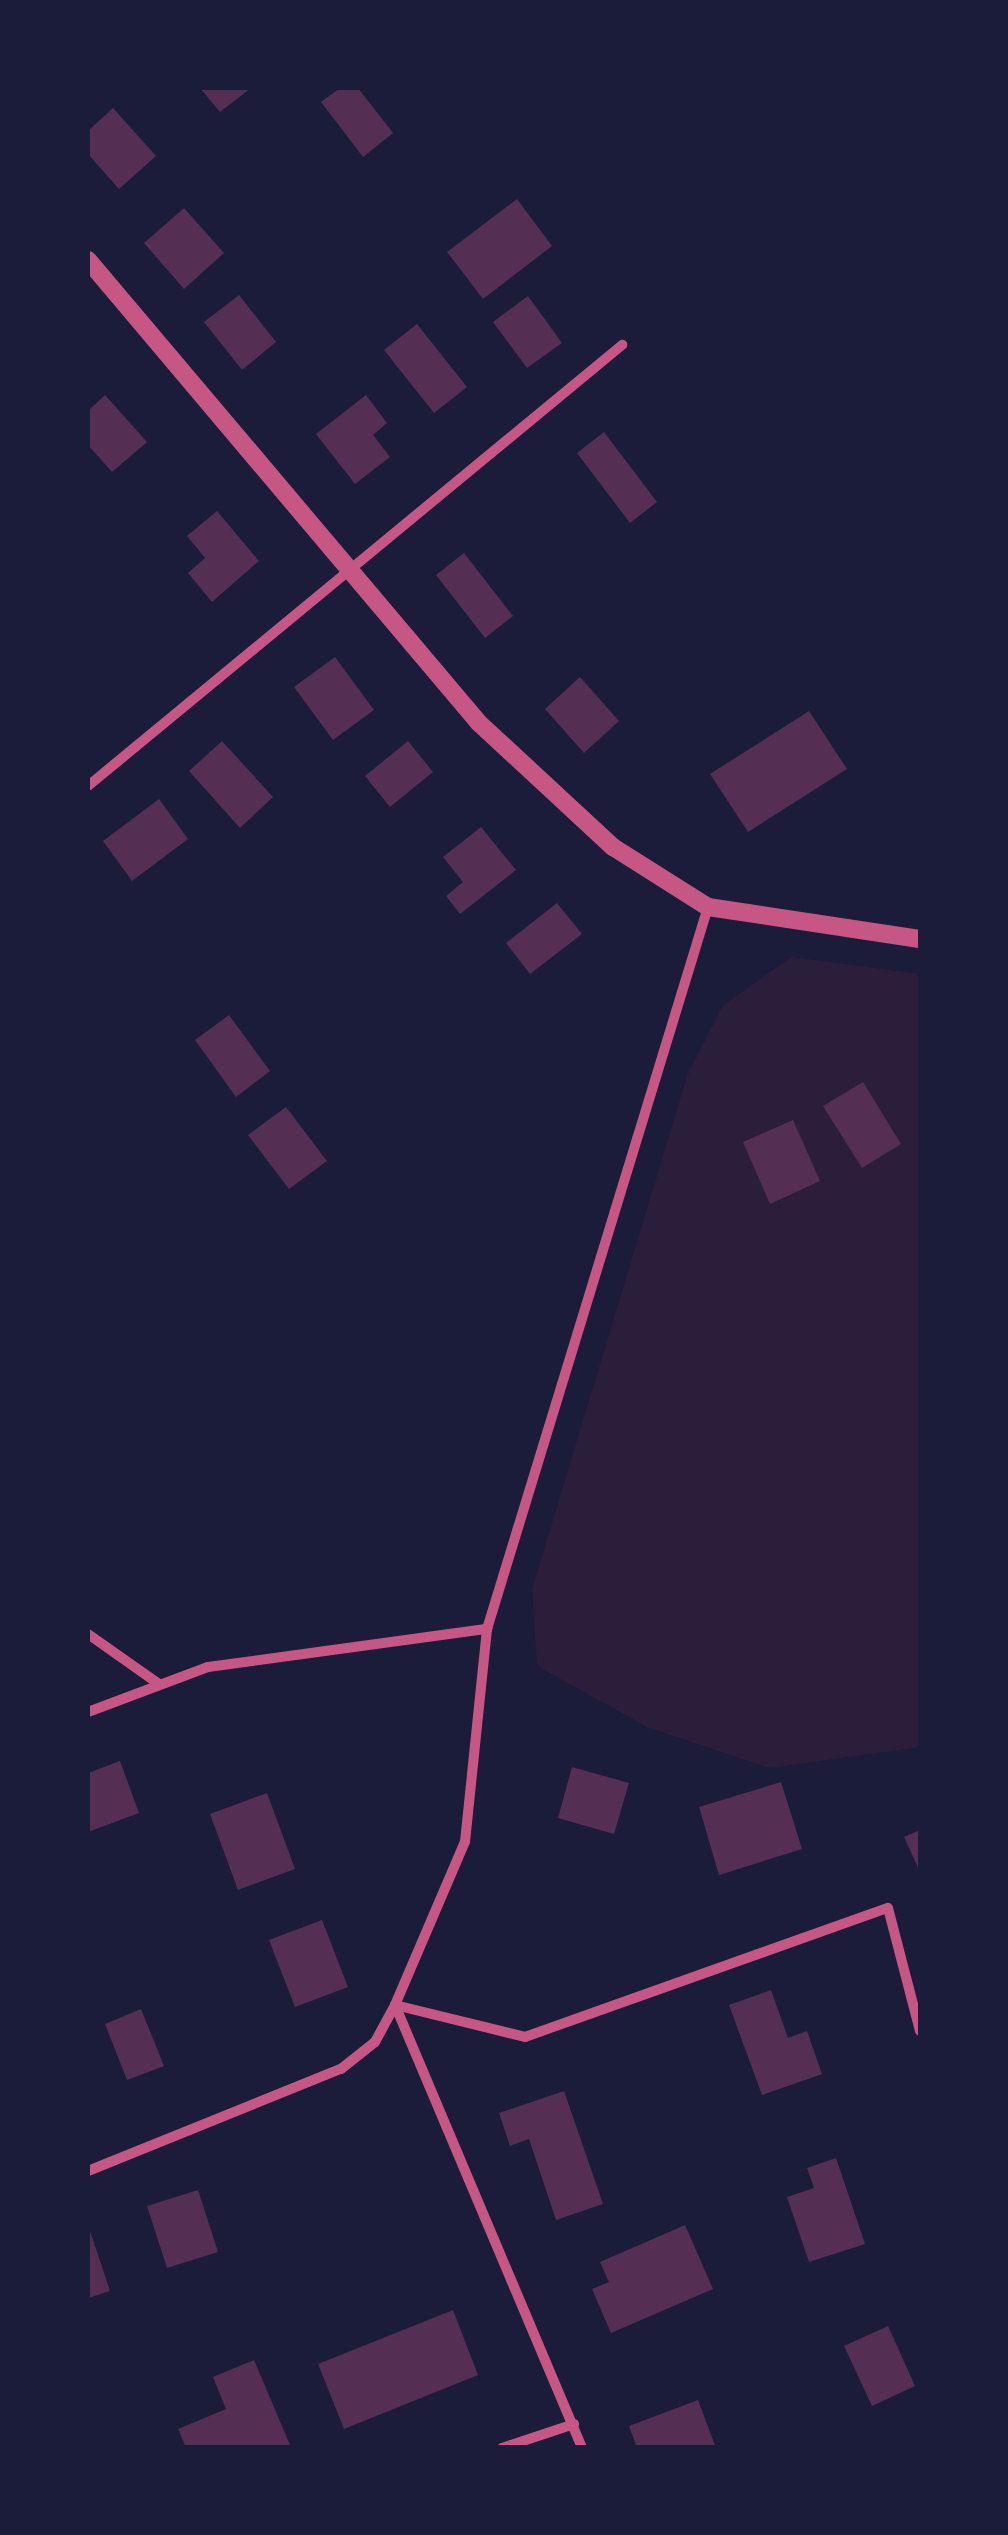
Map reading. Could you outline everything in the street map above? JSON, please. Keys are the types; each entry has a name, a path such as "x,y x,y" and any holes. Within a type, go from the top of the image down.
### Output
{"street":[{"path":"88,260 479,722 583,822 708,907 920,939"},
{"path":"88,786 352,573 622,345"},
{"path":"88,2172 340,2068 375,2042 395,2005 465,1842 488,1629 708,907"},
{"path":"88,1712 208,1667 488,1629"},
{"path":"88,1634 159,1684"},
{"path":"395,2005 525,2037 888,1908 920,2031"},
{"path":"395,2005 582,2448"},
{"path":"502,2448 574,2424"}],"shaded area":[{"path":"792,957 920,974 920,1747 770,1768 649,1728 537,1666 532,1589 687,1076 723,1005"}],"building":[{"path":"200,88 251,88 220,112"},
{"path":"340,88 358,88 393,133 363,157 321,102"},
{"path":"113,108 156,156 119,189 88,154 88,131"},
{"path":"517,199 552,246 483,299 447,252"},
{"path":"184,208 224,253 184,289 144,243"},
{"path":"239,295 276,342 242,370 204,322"},
{"path":"528,296 562,343 527,368 493,322"},
{"path":"417,324 467,387 434,413 384,350"},
{"path":"105,395 147,442 112,472 88,445 88,411"},
{"path":"366,395 387,423 373,435 390,457 355,484 316,434"},
{"path":"604,432 657,502 630,523 577,453"},
{"path":"217,511 259,561 212,602 188,573 205,558 187,536"},
{"path":"464,553 513,616 485,638 436,575"},
{"path":"335,657 374,710 333,740 294,687"},
{"path":"580,677 619,721 584,753 545,709"},
{"path":"809,711 847,769 748,832 710,774"},
{"path":"222,741 273,797 240,828 189,771"},
{"path":"408,741 433,772 390,807 365,776"},
{"path":"159,799 188,839 132,881 103,841"},
{"path":"481,827 516,870 460,914 446,896 463,882 443,857"},
{"path":"557,903 582,934 530,974 506,943"},
{"path":"229,1015 270,1071 236,1097 195,1040"},
{"path":"863,1082 901,1144 862,1168 823,1106"},
{"path":"286,1107 327,1161 289,1189 248,1135"},
{"path":"793,1120 820,1181 770,1204 743,1142"},
{"path":"120,1761 139,1813 88,1832 88,1773"},
{"path":"572,1767 629,1783 614,1834 558,1818"},
{"path":"781,1782 802,1849 719,1875 699,1807"},
{"path":"267,1793 295,1869 238,1890 210,1814"},
{"path":"920,1830 920,1872 904,1837"},
{"path":"322,1920 348,1987 295,2007 269,1940"},
{"path":"771,1990 788,2038 807,2031 822,2074 762,2095 729,2005"},
{"path":"141,2009 164,2066 127,2080 105,2024"},
{"path":"564,2091 603,2204 556,2220 529,2139 510,2146 499,2113"},
{"path":"836,2158 865,2244 809,2262 787,2197 814,2188 807,2168"},
{"path":"198,2190 218,2252 167,2268 147,2206"},
{"path":"685,2225 713,2289 611,2333 592,2289 609,2282 600,2262"},
{"path":"88,2232 110,2291 88,2298"},
{"path":"453,2310 478,2375 344,2429 318,2364"},
{"path":"888,2326 915,2386 872,2406 844,2346"},
{"path":"254,2360 290,2445 186,2448 178,2429 226,2409 213,2377"},
{"path":"698,2400 716,2448 637,2448 629,2426"}]}
